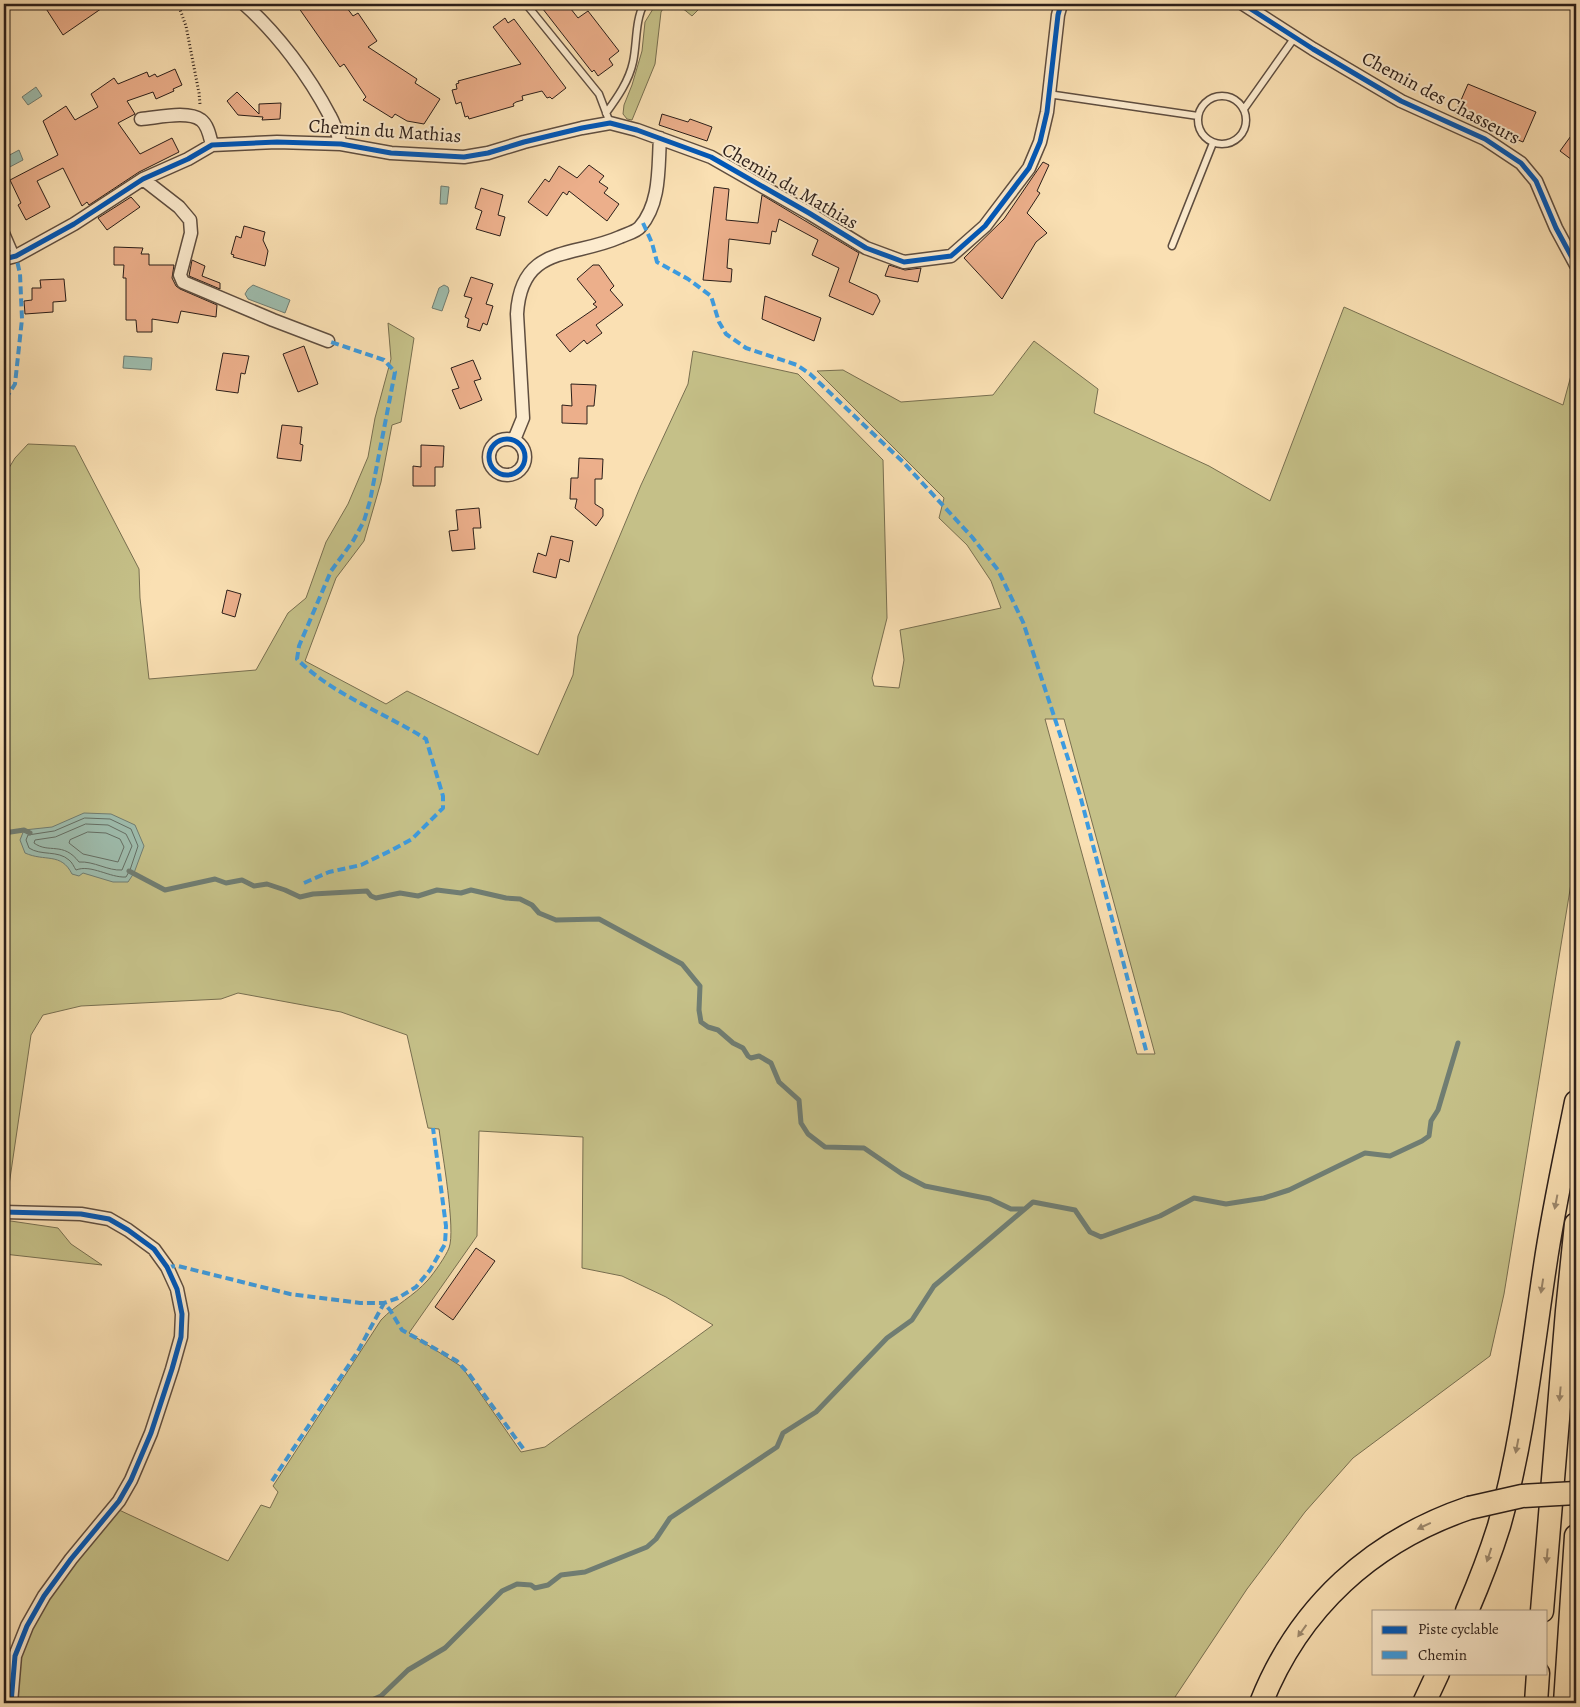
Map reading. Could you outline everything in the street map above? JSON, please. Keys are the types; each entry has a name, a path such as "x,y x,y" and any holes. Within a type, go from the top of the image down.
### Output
{"highway":[{"path":"1467,1610 1499,1526 1512,1474 1549,1238 1576,1102"},
{"path":"1542,1610 1576,1224"},
{"path":"1261,1703 1279,1665 1302,1630 1320,1607 1349,1577 1379,1552 1417,1529 1469,1508 1522,1496 1576,1493"},
{"path":"1566,1703 1576,1536"},
{"path":"1424,1703 1438,1674"},
{"path":"1536,1703 1538,1674"}],"street":[{"path":"244,4 258,16 298,65 331,117 342,144"},
{"name":"Chemin du Mathias","path":"10,258 74,224 143,179 212,145 278,142 342,144 391,153 464,157 488,153 582,128 608,118 711,157 801,208 866,248 904,262 951,256 985,226 1029,168 1040,142 1047,112 1058,15 1061,4"},
{"name":"Chemin des Chasseurs","path":"1244,4 1401,101 1485,139 1521,163 1536,181 1556,228 1576,266"},
{"path":"141,120 189,115 200,120 207,127 212,145"},
{"path":"514,440 524,418 517,314 518,299 522,287 540,263 552,256 610,242 639,228 650,212 657,190 660,138"},
{"path":"143,179 179,207 190,220 191,233 180,275 183,282 328,342"},
{"path":"4,1212 81,1214 109,1219 154,1249 168,1267 177,1289 182,1314 181,1337 172,1369 151,1433 131,1480 119,1501 83,1544 44,1596 27,1626 15,1656 11,1703"}],"lane":[{"path":"526,4 599,94 608,118"},
{"path":"608,118 633,63 644,4"},
{"path":"1244,109 1295,37"},
{"path":"1048,94 1198,116"},
{"path":"1227,96 1234,98 1244,109 1247,117 1243,134 1230,144 1221,145 1213,142 1201,132 1198,116 1205,102 1212,98 1227,96"},
{"path":"1172,246 1213,142"},
{"path":"4,228 10,258"}],"path":[{"path":"178,4 186,26 199,93 200,120"}],"shaded area":[{"path":"656,4 666,4 661,12 655,64 632,120 627,119 623,114 624,105 642,51 645,22"},
{"path":"673,4 704,4 692,16 681,7"},
{"path":"1344,307 1563,405 1576,357 1576,853 1504,1294 1490,1356 1353,1458 1305,1512 1247,1589 1171,1703 15,1703 21,1657 37,1617 75,1561 117,1509 228,1561 261,1505 270,1508 278,1492 273,1486 381,1320 428,1280 449,1248 451,1239 450,1209 439,1129 428,1128 407,1035 341,1012 238,993 221,999 81,1006 43,1015 31,1035 7,1199 4,1198 4,476 15,458 28,444 75,446 139,569 140,598 149,679 256,670 288,613 306,598 326,542 348,504 368,457 375,418 391,359 388,323 414,338 401,422 392,425 381,482 364,541 336,578 305,661 386,704 407,691 538,755 573,675 578,636 641,485 688,384 693,351 798,374 883,460 887,618 872,678 874,686 899,688 904,660 900,630 1001,608 991,581 967,545 939,518 944,498 817,371 843,370 901,402 993,395 1034,341 1098,389 1094,413 1209,466 1270,501","holes":["1045,719 1064,719 1155,1054 1137,1054","479,1131 583,1137 582,1268 622,1276 666,1297 713,1325 545,1447 521,1452 462,1367 409,1333 477,1236"]},
{"path":"4,1220 58,1228 71,1244 102,1265 4,1254"}],"water":[{"path":"36,87 42,96 28,105 22,97"},
{"path":"19,150 23,160 6,169 4,158"},
{"path":"441,186 449,187 447,204 440,204"},
{"path":"253,285 290,300 285,313 248,299 245,294"},
{"path":"444,285 448,287 449,291 442,311 432,308 439,288"},
{"path":"124,356 152,358 151,370 123,368"},
{"path":"84,813 111,814 135,825 144,846 134,873 128,882 113,882 83,873 79,876 72,874 68,867 58,860 25,853 20,840 24,830 52,827"}],"building":[{"path":"43,4 108,4 63,35"},
{"path":"296,4 344,4 353,16 358,13 377,41 368,47 417,79 415,83 440,99 424,124 407,121 395,114 392,118 363,100 366,97 344,64 340,67"},
{"path":"539,4 567,4 578,18 588,11 619,51 609,59 613,65 598,76 594,70 592,72"},
{"path":"505,18 508,23 514,19 566,88 552,99 550,97 547,98 542,91 522,96 523,100 513,104 514,106 469,119 468,116 465,117 461,102 456,104 452,90 457,89 456,84 459,83 458,81 521,64 493,27"},
{"path":"175,69 182,85 156,99 153,92 127,101 135,114 118,123 140,154 172,138 179,152 139,172 89,205 87,202 82,206 63,168 37,181 50,207 26,220 18,205 21,203 10,180 58,155 43,121 66,106 75,120 98,107 91,94 114,78 118,84 147,72 149,77 155,74 157,77"},
{"path":"1468,84 1536,112 1523,142 1455,114"},
{"path":"237,92 259,114 259,104 281,103 280,119 262,120 263,117 238,115 227,101"},
{"path":"662,114 688,122 690,119 712,127 707,141 659,125"},
{"path":"1576,129 1576,163 1560,151"},
{"path":"1043,162 1049,165 1037,191 1040,193 1027,213 1047,233 1036,242 1002,299 964,258 1004,219"},
{"path":"589,165 604,176 599,182 608,188 604,193 619,204 607,221 569,191 567,195 563,192 547,216 528,202 545,179 549,182 559,166 577,178"},
{"path":"714,187 729,189 726,220 758,223 762,195 859,253 849,282 877,295 880,301 873,315 829,296 839,268 812,255 818,240 779,219 776,232 772,231 770,244 729,239 727,268 732,269 731,282 703,280"},
{"path":"481,188 503,195 498,215 505,217 500,236 476,229 482,211 475,208"},
{"path":"131,197 140,207 107,230 98,218"},
{"path":"244,226 265,232 263,240 268,251 265,266 233,257 234,255 231,254 236,236 241,238"},
{"path":"114,247 143,248 141,254 149,254 149,265 174,265 172,278 176,286 217,305 216,317 181,311 178,323 152,319 152,332 137,332 136,320 126,320 126,278 123,278 124,265 114,265"},
{"path":"192,260 205,266 202,276 220,283 220,289 189,276"},
{"path":"593,265 599,265 614,286 610,290 623,305 596,325 602,333 587,344 584,340 570,352 556,335 597,307 593,304 596,302 577,279"},
{"path":"889,265 905,270 921,268 918,282 885,276"},
{"path":"471,277 493,284 486,304 493,306 487,325 483,323 480,331 467,327 469,319 465,317 472,298 464,296"},
{"path":"64,279 66,301 53,302 53,312 25,314 24,301 32,300 32,288 41,288 40,280"},
{"path":"765,296 821,318 814,341 762,319"},
{"path":"304,346 318,384 298,392 283,354"},
{"path":"223,353 249,356 245,374 241,373 238,393 216,390"},
{"path":"473,360 481,379 474,381 482,400 460,409 452,390 459,388 451,368"},
{"path":"571,384 596,385 594,406 587,406 587,424 562,423 562,405 572,406"},
{"path":"282,425 302,427 300,444 303,445 301,461 277,458"},
{"path":"421,445 444,446 443,467 435,467 435,486 413,486 413,466 421,467"},
{"path":"579,458 603,459 602,479 595,479 595,504 603,509 603,516 596,526 575,508 577,499 570,499 571,478 578,478"},
{"path":"479,508 481,528 473,528 475,549 452,551 449,531 458,530 456,510"},
{"path":"551,536 573,541 569,562 560,559 556,578 533,572 538,553 546,556"},
{"path":"227,590 241,594 235,617 222,613"},
{"path":"476,1248 495,1261 453,1320 435,1307"}],"waterway":[{"path":"4,833 24,830 30,833"},
{"path":"129,871 165,890 215,879 226,883 242,880 254,886 267,884 300,897 313,894 367,891 376,898 400,893 418,896 437,890 461,893 471,890 506,898 520,899 532,905 539,913 556,920 599,919 682,964 700,986 699,1010 701,1022 708,1027 718,1030 733,1043 743,1048 751,1058 759,1056 771,1063 779,1082 799,1100 801,1123 808,1134 825,1147 864,1148 902,1174 925,1186 990,1199 1011,1209 1023,1209"},
{"path":"365,1703 381,1696 408,1670 445,1648 502,1591 517,1584 531,1585 535,1588 548,1585 561,1575 585,1572 647,1547 656,1539 670,1518 777,1447 783,1433 816,1412 887,1338 912,1320 934,1286 1033,1202 1075,1210 1090,1232 1101,1237 1160,1216 1194,1198 1226,1204 1264,1198 1289,1190 1365,1153 1390,1156 1429,1136 1431,1121 1438,1110 1458,1043"}],"marked path":[{"path":"643,223 652,243 657,262 688,279 711,296 719,322 726,334 746,348 797,365 810,374 903,462 972,537 998,570 1023,622 1080,795 1147,1054"},
{"path":"4,398 15,384 22,319 20,274 16,256"},
{"path":"304,883 329,872 361,865 392,850 412,839 443,808 443,796 426,739 342,693 311,672 297,659 299,646 331,571 353,541 364,521 370,501 395,372 384,360 328,341"},
{"path":"167,1267 178,1266 290,1294 360,1303 384,1303 398,1298 416,1287 430,1270 445,1244 446,1226 433,1128"},
{"path":"272,1481 358,1351 384,1303 402,1330 457,1361 469,1374 525,1451"}],"cycle path":[{"path":"4,259 16,256 74,224 143,179 188,159 212,145 277,142 341,144 391,153 464,157 488,153 524,142 610,123 637,130 711,157 866,248 904,262 951,256 985,226 1029,168 1040,142 1047,112 1058,15 1061,4"},
{"path":"1243,4 1313,49 1401,101 1485,139 1521,163 1536,181 1556,228 1576,265"},
{"path":"507,439 514,440 520,444 524,450 525,457 524,464 520,470 514,474 507,475 500,474 494,470 490,464 489,457 490,450 494,444 500,440 507,439"},
{"path":"4,1212 81,1214 109,1219 154,1249 167,1267 177,1289 182,1314 181,1337 172,1369 151,1433 131,1480 119,1501 71,1559 44,1596 27,1626 15,1656 11,1703"}]}
